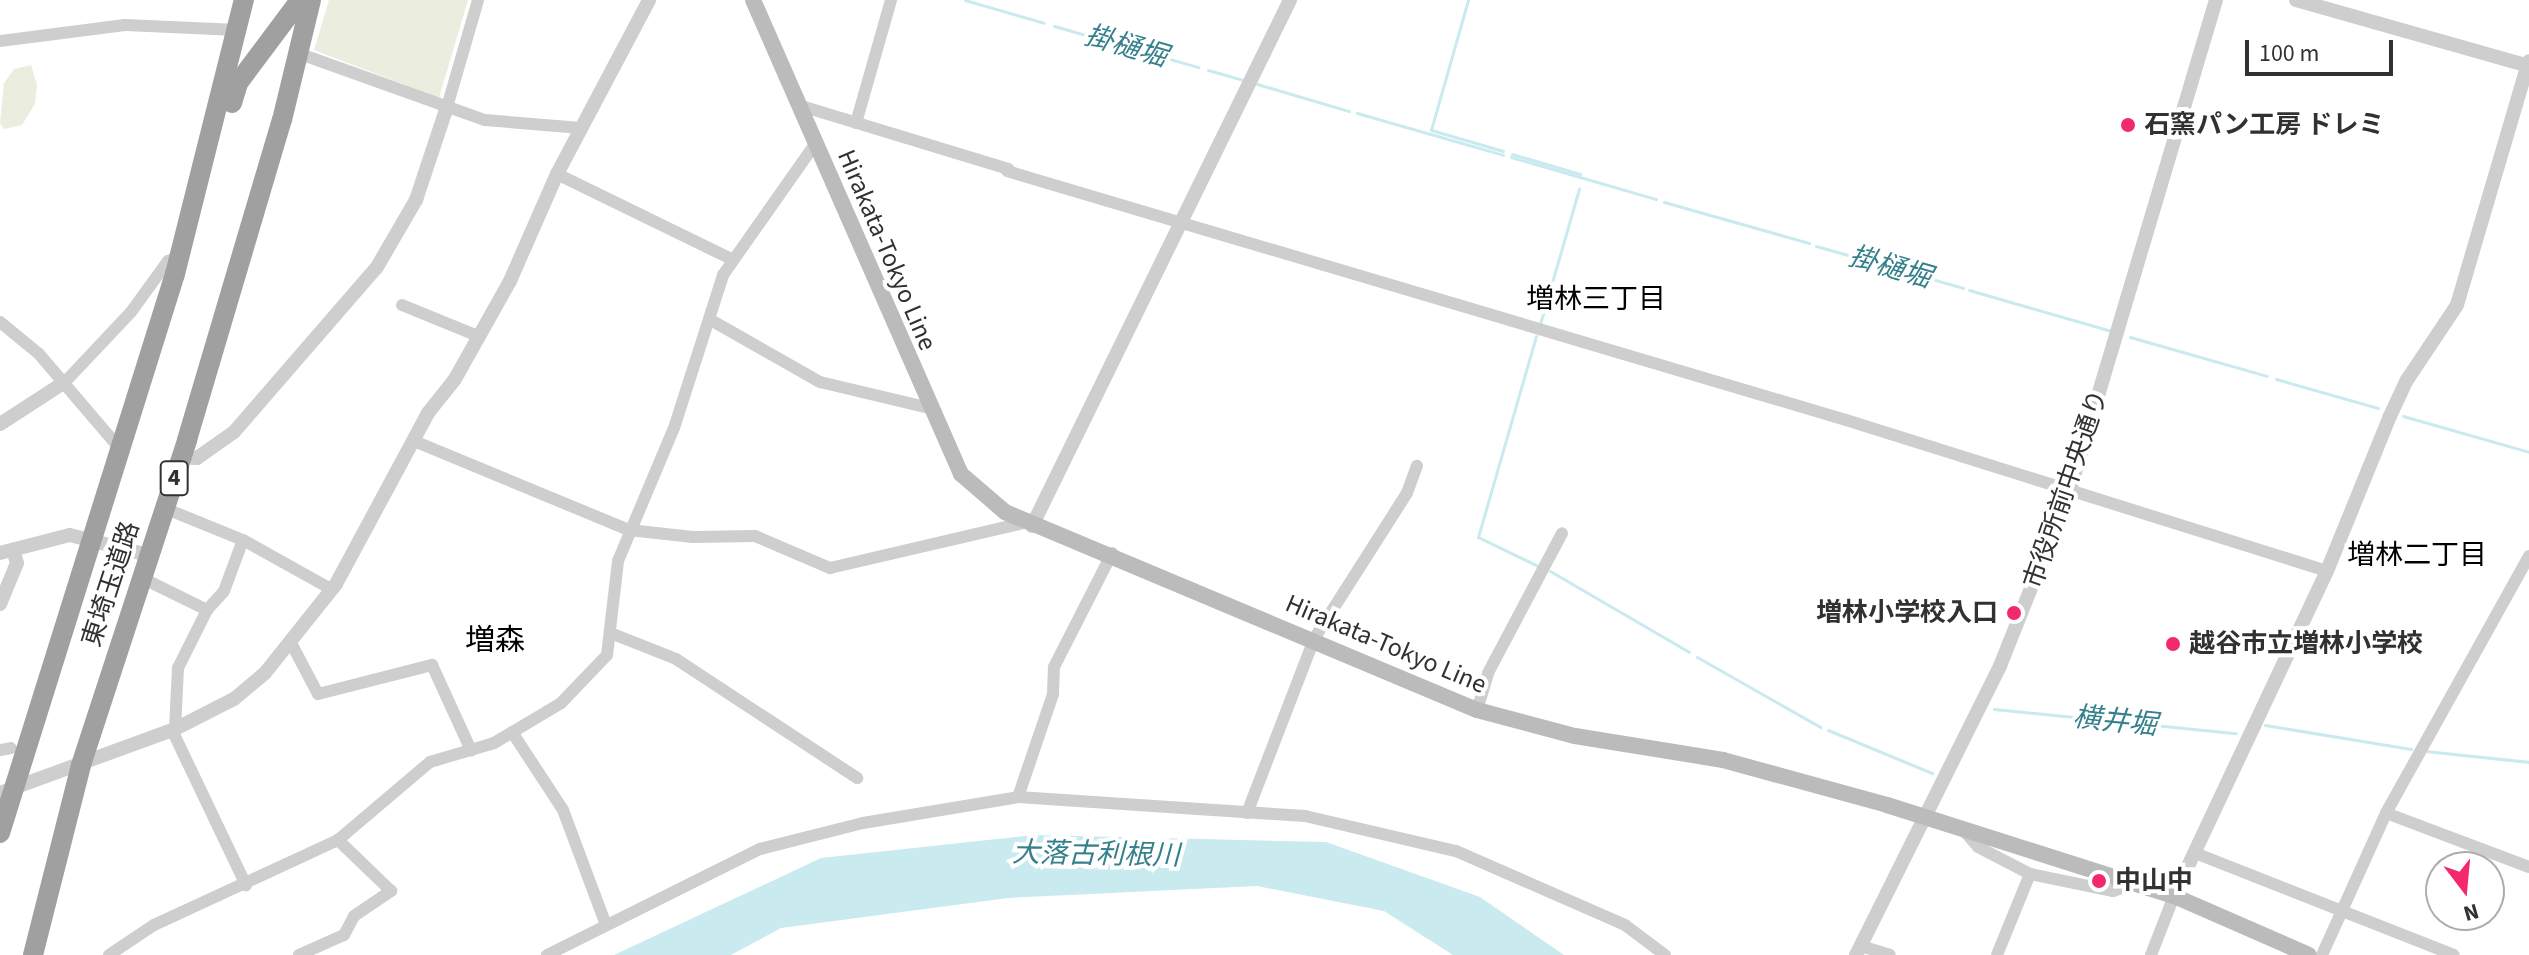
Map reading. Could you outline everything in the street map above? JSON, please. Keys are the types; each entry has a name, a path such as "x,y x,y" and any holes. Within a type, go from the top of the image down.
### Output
{"highway":[{"name":"東埼玉道路","path":"0,833 6,791 122,450 180,257 210,150 234,30 244,0"},
{"path":"210,150 238,83 300,0"},
{"name":"東埼玉道路","path":"33,955 81,765 181,457 282,120 311,0"}],"main road":[{"name":"Hirakata-Tokyo Line","path":"753,0 929,408 961,474 983,497 1028,525 1112,553 1477,710 1575,736 1723,760 1927,819 2174,896 2309,955"}],"street":[{"path":"0,41 125,25 234,30 236,0"},
{"path":"181,457 197,458 234,432 377,267 416,200 478,0"},
{"path":"6,791 174,729 234,699 265,673 331,589 414,441 510,281 557,174 649,0"},
{"path":"856,123 891,0"},
{"path":"414,441 629,530 693,537 755,536 830,568 1028,525 1290,0"},
{"name":"市役所前中央通り","path":"1858,950 1927,819 2000,666 2069,493 2216,0"},
{"path":"2151,955 2174,896 2327,571 2407,380 2457,305 2529,64 2296,0"},
{"path":"306,56 485,120 581,128"},
{"path":"798,105 1846,420 2069,493 2327,571"},
{"path":"109,955 154,925 338,840 430,762 471,750 512,732 561,703 607,655 613,634 618,561 674,428 709,319 733,260 815,144"},
{"path":"557,174 733,260"},
{"path":"0,424 65,382 131,312 168,261 180,257"},
{"path":"402,305 478,336"},
{"path":"709,319 820,382 929,408"},
{"path":"0,322 65,382 122,450"},
{"path":"1247,813 1314,639 1401,504 1417,466"},
{"path":"164,508 243,540 331,589"},
{"path":"1477,710 1488,673 1562,533"},
{"path":"6,552 70,535 92,538 148,555"},
{"path":"243,540 224,591 207,610 178,668 174,729 246,885"},
{"path":"0,604 17,563 6,552"},
{"path":"1018,797 1053,694 1054,667 1112,553"},
{"path":"2322,955 2386,813 2529,556"},
{"path":"140,577 207,610"},
{"path":"613,634 676,659 857,778"},
{"path":"290,641 318,694 432,665 471,750"},
{"path":"512,732 563,810 606,925"},
{"path":"547,955 760,849 863,823 1018,797 1305,816 1456,851 1625,925 1665,955"},
{"path":"2386,813 2529,867"},
{"path":"1966,833 1978,847 2030,874 2113,891 2133,884"},
{"path":"299,955 344,935 354,916 391,891 338,840"},
{"path":"2195,853 2454,955"},
{"path":"1997,955 2030,874"},
{"path":"1858,950 1881,954"}],"green space":[{"path":"329,0 468,0 439,98 314,50"},
{"path":"31,65 37,85 35,104 22,125 4,129 0,123 4,83 14,69"}],"water":[{"name":"大落古利根川","path":"1034,835 1326,842 1480,897 1564,955 1453,955 1384,911 1257,886 1008,898 781,928 731,955 614,955 821,858"}],"waterway":[{"name":"掛樋堀","path":"965,0 1044,23"},
{"path":"1468,0 1431,130 1503,151"},
{"name":"掛樋堀","path":"1054,26 1198,67"},
{"name":"掛樋堀","path":"1208,70 1242,80"},
{"name":"掛樋堀","path":"1257,84 1349,111"},
{"name":"掛樋堀","path":"1357,113 1503,155"},
{"name":"掛樋堀","path":"1512,154 1580,174"},
{"name":"掛樋堀","path":"1511,157 1656,199"},
{"path":"1540,324 1579,189"},
{"name":"掛樋堀","path":"1664,202 1809,243"},
{"name":"掛樋堀","path":"1816,246 1963,288"},
{"name":"掛樋堀","path":"1969,290 2111,331"},
{"path":"1536,336 1478,537 1540,567"},
{"name":"掛樋堀","path":"2130,337 2267,376"},
{"name":"掛樋堀","path":"2276,379 2378,408"},
{"name":"掛樋堀","path":"2403,416 2529,452"},
{"path":"1550,571 1689,652"},
{"path":"1697,657 1820,727"},
{"name":"横井堀","path":"1994,709 2236,733"},
{"name":"横井堀","path":"2265,725 2411,749"},
{"path":"1828,730 1932,773"},
{"name":"横井堀","path":"2425,751 2529,762"}],"place":[{"name":"石窯パン工房 ドレミ","path":"2128,125"},
{"name":"増林小学校入口","path":"2014,613"},
{"name":"越谷市立増林小学校","path":"2173,644"},
{"name":"中山中","path":"2099,881"}],"district":[{"name":"増林三丁目","path":"1596,299"},
{"name":"増林二丁目","path":"2417,555"},
{"name":"増森","path":"495,641"}]}
